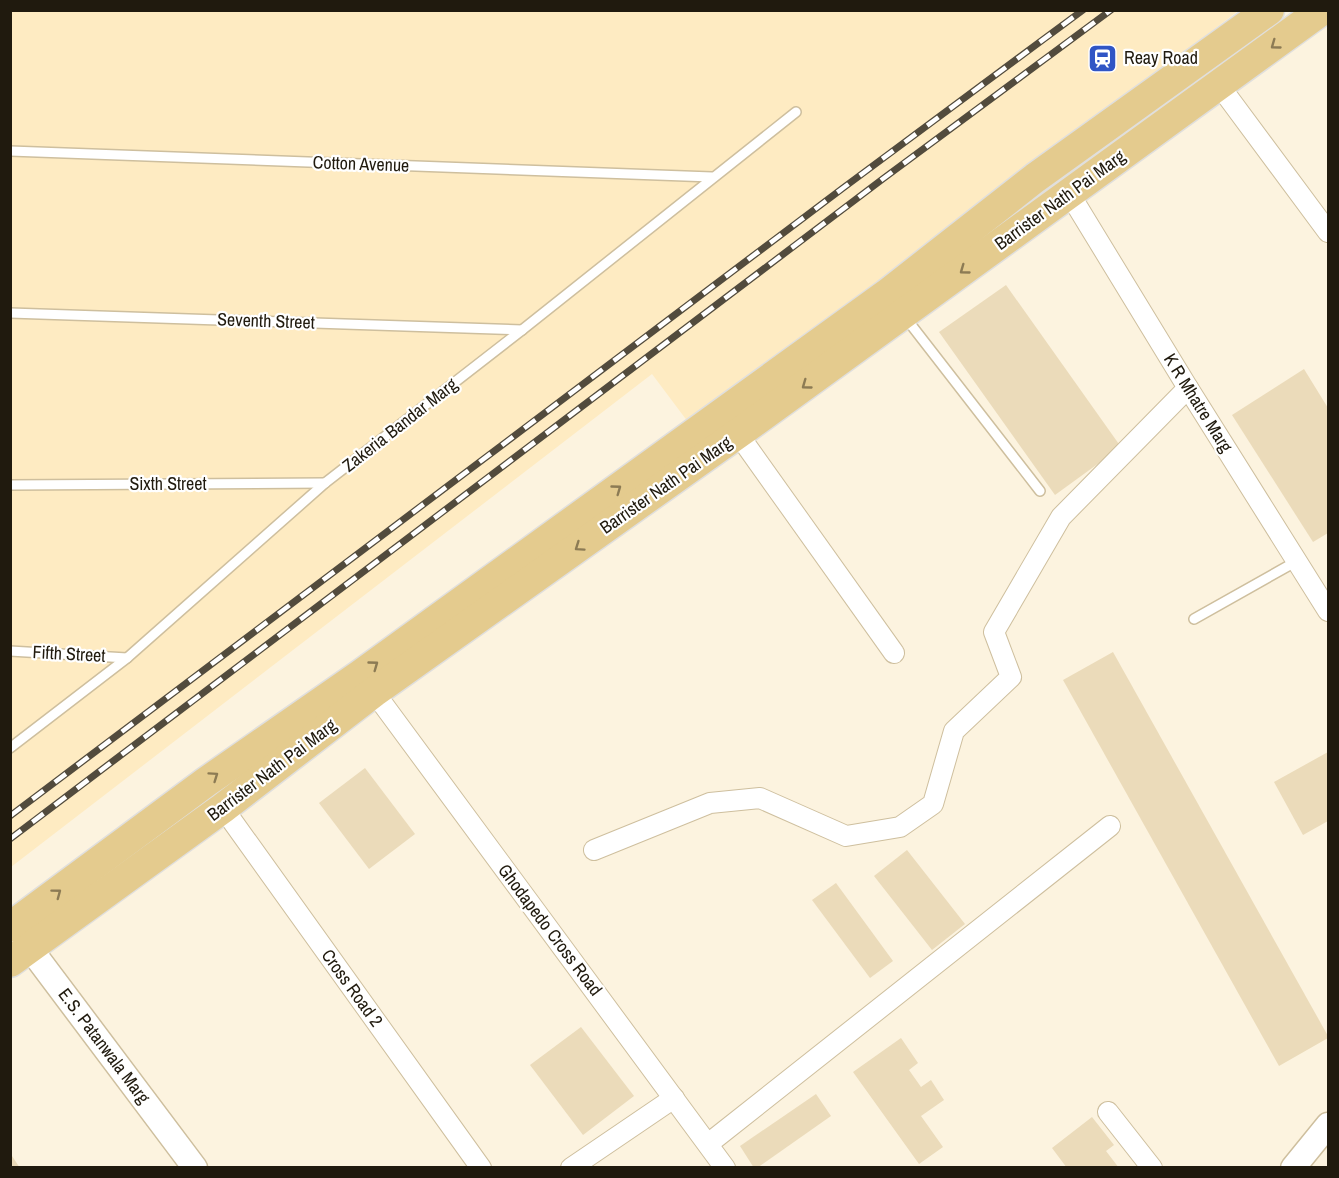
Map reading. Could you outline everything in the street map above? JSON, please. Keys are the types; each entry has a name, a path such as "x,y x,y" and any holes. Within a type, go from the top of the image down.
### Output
{"main road":[{"name":"Barrister Nath Pai Marg","path":"16,941 223,808 312,723 887,294 1035,178 1269,10"},
{"name":"Barrister Nath Pai Marg","path":"16,941 206,782 312,723 374,692 738,434 1323,10"}],"street":[{"path":"1219,85 1329,232"},
{"name":"K R Mhatre Marg","path":"1069,193 1188,388 1329,611"},
{"path":"594,850 710,803 759,798 846,836 900,827 933,804 954,731 1011,677 994,632 1061,517 1188,388"},
{"path":"738,434 894,653"},
{"name":"Ghodapedo Cross Road","path":"374,692 725,1167"},
{"name":"Cross Road 2","path":"223,808 481,1167"},
{"path":"708,1144 1110,826"},
{"name":"E.S. Patanwala Marg","path":"16,941 195,1167"},
{"path":"571,1167 674,1098"},
{"path":"1108,1112 1152,1167"},
{"path":"1293,1167 1329,1125"}],"lane":[{"name":"Zakeria Bandar Marg","path":"10,748 126,657 325,483 522,330 796,111"},
{"name":"Cotton Avenue","path":"10,151 712,177"},
{"name":"Seventh Street","path":"10,313 522,330"},
{"path":"903,315 1040,491"},
{"name":"Sixth Street","path":"10,485 325,483"},
{"path":"1194,619 1297,561"},
{"name":"Fifth Street","path":"10,651 126,657"}],"shaded area":[{"path":"11,11 1238,11 691,426 652,374 11,867"}],"building":[{"path":"1006,285 1121,447 1055,495 939,332"},
{"path":"1304,369 1328,408 1328,533 1313,542 1232,415"},
{"path":"1113,652 1328,1036 1279,1066 1063,680"},
{"path":"1328,752 1328,821 1303,835 1274,782"},
{"path":"365,768 415,834 369,869 319,803"},
{"path":"907,850 965,924 932,950 874,876"},
{"path":"836,883 893,961 870,978 812,900"},
{"path":"581,1027 634,1096 583,1135 530,1065"},
{"path":"901,1038 918,1063 909,1070 921,1087 931,1080 944,1100 921,1116 943,1147 919,1164 853,1072"},
{"path":"816,1094 831,1116 754,1168 740,1146"},
{"path":"1092,1117 1114,1145 1106,1151 1119,1168 1067,1168 1052,1148"},
{"path":"10,1153 20,1168 10,1168"}],"railway":[{"path":"10,816 843,188 1083,10"},
{"path":"10,839 884,178 1111,10"}],"place":[{"name":"Reay Road","path":"1103,58"}]}
